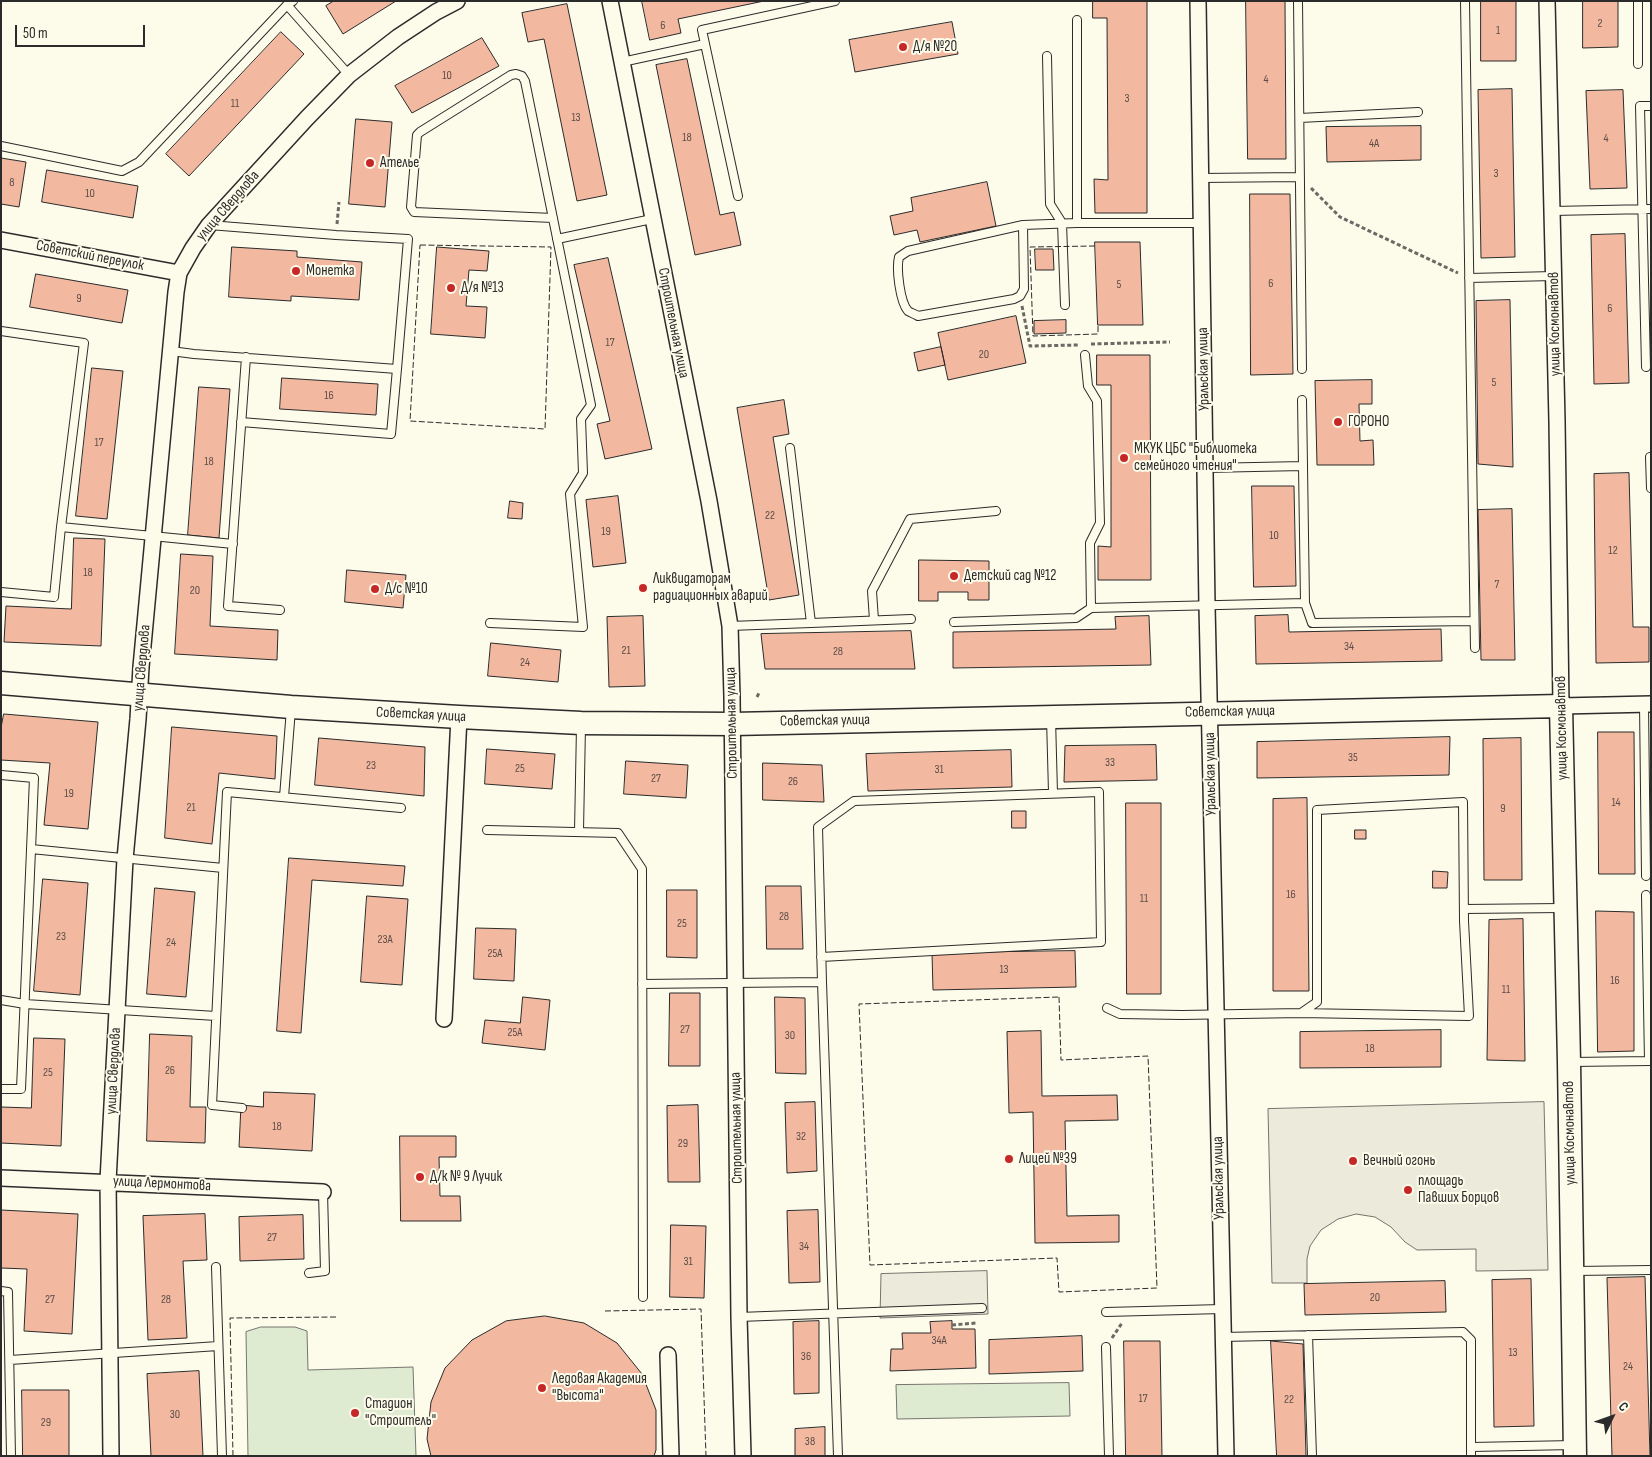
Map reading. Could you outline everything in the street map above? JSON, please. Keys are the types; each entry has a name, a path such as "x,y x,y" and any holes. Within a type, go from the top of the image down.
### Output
{"street":[{"name":"улица Свердлова","path":"111,1456 108,1181 125,858 176,292 180,273 193,248 209,225 307,118 349,76 398,37 436,12 457,1"},
{"name":"Строительная улица","path":"610,1 709,501 730,626 733,724 739,1317 743,1456"},
{"name":"Уральская улица","path":"1198,1 1207,606 1226,1456"},
{"name":"улица Космонавтов","path":"1547,1 1554,276 1575,1450"},
{"name":"Советский переулок","path":"1,240 180,273"},
{"name":"Советская улица","path":"1,683 291,707 459,718 581,723 733,724 1210,712 1647,704"},
{"path":"444,1019 459,718"},
{"name":"улица Лермонтова","path":"1,1178 108,1181 323,1192"},
{"path":"668,1355 671,1456"}],"lane":[{"path":"738,196 702,30 835,1"},
{"path":"1298,1 1302,369"},
{"path":"1465,1 1475,648"},
{"path":"1638,1 1638,64"},
{"path":"1,146 122,171 139,162 290,3 349,76"},
{"path":"1077,20 1077,224"},
{"path":"622,62 705,44"},
{"path":"1047,56 1050,204 1062,223 1065,305"},
{"path":"490,623 583,627 570,494 583,472 581,419 591,404 524,80 519,74 511,75 418,135 411,206 414,212 552,218"},
{"path":"1646,367 1647,209 1640,106 1651,106"},
{"path":"1300,118 1418,112"},
{"path":"1201,178 1300,177"},
{"path":"1552,211 1647,209"},
{"path":"557,239 652,219"},
{"path":"1023,225 1024,289 1020,296 1014,299 918,316 909,312 904,304 897,267 899,257 908,252 1023,225 1062,223 1202,223"},
{"path":"209,225 408,239 391,434 241,422"},
{"path":"1469,278 1554,276"},
{"path":"1,330 84,343 54,597 1,592"},
{"path":"171,351 397,369"},
{"path":"1085,355 1088,386 1097,401 1100,504 1100,523 1090,543 1091,608"},
{"path":"246,357 228,606 280,610"},
{"path":"1302,400 1305,602 1312,623 1474,621"},
{"path":"790,448 811,623"},
{"path":"1650,458 1651,488"},
{"path":"1206,468 1303,466"},
{"path":"874,620 872,591 910,519 996,511"},
{"path":"61,527 233,544"},
{"path":"954,622 1076,618 1091,608 1305,602"},
{"path":"730,626 911,619"},
{"path":"1646,876 1647,704"},
{"path":"284,797 291,707"},
{"path":"1051,717 1053,793"},
{"path":"579,831 581,723"},
{"path":"1,775 34,778 21,1089 1,1089"},
{"path":"242,1108 212,1105 227,792 401,808"},
{"path":"822,957 1101,942 1099,792 854,801 818,827 822,982 838,1456"},
{"path":"1107,1008 1120,1014 1182,1016 1301,1013 1469,1016 1464,909 1463,802 1318,810 1316,1002 1301,1013"},
{"path":"487,830 579,831 618,834 642,869 643,1296"},
{"path":"31,849 223,868"},
{"path":"1569,1062 1650,1061 1646,895"},
{"path":"1464,909 1565,908"},
{"path":"642,984 822,982"},
{"path":"1,1000 25,1004 216,1016"},
{"path":"309,1273 325,1271 323,1192"},
{"path":"216,1267 222,1456"},
{"path":"1572,1271 1651,1270"},
{"path":"1,1291 8,1292 11,1456"},
{"path":"739,1317 982,1308"},
{"path":"1106,1312 1222,1309"},
{"path":"1222,1337 1463,1332 1470,1340 1471,1451 1575,1450"},
{"path":"1308,1336 1312,1456"},
{"path":"10,1360 218,1346"},
{"path":"1106,1347 1109,1456"}],"path":[{"path":"1300,177 1340,217 1469,278"},
{"path":"336,225 339,202"},
{"path":"1020,296 1030,346 1170,342"},
{"path":"757,697 759,693"},
{"path":"1106,1347 1130,1312"},
{"path":"952,1325 976,1323"}],"green space":[{"name":"Стадион \"Строитель\"","path":"261,1327 295,1327 307,1331 308,1370 413,1367 416,1456 248,1456 246,1332"},
{"path":"1069,1383 1070,1416 897,1419 896,1385"}],"shaded area":[{"name":"площадь Павших Борцов","path":"1544,1102 1548,1270 1476,1271 1476,1249 1417,1250 1405,1242 1391,1227 1375,1217 1356,1214 1338,1219 1321,1230 1310,1246 1307,1259 1307,1283 1272,1283 1268,1109"},
{"path":"987,1271 988,1314 880,1318 881,1274"}],"building":[{"path":"334,1 396,1 343,34 326,6"},
{"path":"642,1 764,1 678,19 681,33 650,40"},
{"path":"1093,1 1147,1 1147,213 1095,213 1094,179 1108,180 1107,18 1093,18"},
{"path":"1246,1 1285,1 1286,159 1248,159"},
{"path":"1481,1 1516,1 1516,61 1481,61"},
{"path":"1583,1 1618,1 1618,47 1583,48"},
{"path":"567,4 607,195 577,201 544,39 528,42 522,13"},
{"name":"Д/я №20","path":"952,22 958,54 855,72 849,40"},
{"path":"281,32 304,54 189,176 166,154"},
{"path":"482,38 499,66 412,113 395,86"},
{"path":"687,59 720,215 734,212 741,245 695,255 656,65"},
{"path":"1512,89 1515,257 1481,258 1478,90"},
{"path":"1623,90 1627,188 1590,189 1586,91"},
{"name":"Ателье","path":"356,119 392,122 385,207 349,204"},
{"path":"1421,126 1421,160 1327,162 1326,127"},
{"path":"1,158 26,162 19,207 1,204"},
{"path":"47,170 138,186 133,218 42,202"},
{"path":"987,182 996,226 920,242 917,230 894,235 890,216 913,211 911,198"},
{"path":"1250,194 1290,194 1293,374 1251,375"},
{"path":"1625,234 1629,383 1594,384 1591,235"},
{"path":"1095,242 1140,242 1143,325 1098,325"},
{"name":"Монетка","path":"232,247 297,251 297,257 362,262 359,300 291,296 291,301 229,297"},
{"name":"Д/я №13","path":"437,247 489,251 487,271 469,270 466,306 487,307 485,338 431,334"},
{"path":"1035,249 1053,249 1054,270 1036,270"},
{"path":"608,258 652,449 605,459 597,424 610,421 574,265"},
{"path":"36,274 128,290 122,323 30,307"},
{"path":"1510,300 1513,467 1478,464 1476,301"},
{"path":"1016,316 1026,363 948,380 938,333"},
{"path":"1066,320 1066,333 1034,334 1034,321"},
{"path":"941,347 945,365 918,371 914,353"},
{"path":"1097,355 1150,355 1151,580 1098,580 1098,546 1111,547 1111,385 1097,385"},
{"path":"92,368 123,371 107,519 76,516"},
{"path":"282,378 378,384 376,415 280,409"},
{"name":"ГОРОНО","path":"1372,380 1372,404 1359,404 1360,441 1373,440 1374,465 1317,465 1315,381"},
{"path":"199,387 230,389 219,538 188,535"},
{"path":"784,400 789,434 773,437 799,595 769,600 737,408"},
{"path":"1629,473 1633,627 1649,627 1649,662 1596,663 1594,474"},
{"path":"1252,486 1294,486 1296,586 1254,587"},
{"path":"618,496 626,563 593,567 586,500"},
{"path":"510,501 523,503 522,519 508,518"},
{"path":"1512,509 1515,660 1481,660 1478,510"},
{"path":"74,538 105,539 101,646 4,642 6,606 71,609"},
{"path":"181,554 213,556 210,626 278,630 277,660 175,654"},
{"name":"Детский сад №12","path":"919,560 989,561 989,600 968,600 968,592 938,592 938,601 919,601"},
{"name":"Д/с №10","path":"347,570 406,575 403,608 345,602"},
{"path":"1288,615 1289,632 1441,629 1442,661 1256,664 1255,616"},
{"path":"643,616 645,686 609,687 607,617"},
{"path":"1149,616 1151,665 953,668 953,632 1116,629 1115,617"},
{"path":"911,631 915,669 765,669 761,634"},
{"path":"491,643 561,650 558,682 488,676"},
{"path":"4,714 98,722 88,829 44,825 50,763 1,760 1,728"},
{"path":"172,727 277,736 275,779 219,773 212,844 165,838"},
{"path":"1598,732 1634,732 1635,874 1599,874"},
{"path":"1450,737 1449,775 1257,778 1257,742"},
{"path":"319,738 425,747 424,796 315,785"},
{"path":"1521,738 1522,880 1484,880 1483,739"},
{"path":"1156,745 1157,780 1064,782 1065,746"},
{"path":"487,749 555,754 552,789 485,784"},
{"path":"1011,750 1012,787 868,791 866,754"},
{"path":"626,761 688,765 686,798 624,794"},
{"path":"763,763 822,765 824,802 763,800"},
{"path":"1307,798 1309,991 1273,991 1273,799"},
{"path":"1126,803 1161,803 1161,994 1127,994"},
{"path":"1012,811 1026,811 1026,828 1012,828"},
{"path":"1355,830 1366,830 1366,839 1355,839"},
{"path":"289,858 405,866 403,886 312,880 301,1033 277,1031"},
{"path":"1433,871 1448,872 1447,888 1433,888"},
{"path":"43,879 88,883 80,995 34,991"},
{"path":"766,886 801,886 803,949 767,949"},
{"path":"155,888 195,892 186,997 147,994"},
{"path":"667,890 697,890 697,958 667,957"},
{"path":"367,896 408,899 402,985 361,982"},
{"path":"1596,911 1634,912 1634,1051 1598,1052"},
{"path":"1523,919 1525,1061 1487,1060 1489,920"},
{"path":"476,928 516,929 514,981 474,979"},
{"path":"1075,951 1076,987 933,990 932,953"},
{"path":"670,993 700,993 700,1066 669,1066"},
{"path":"523,997 550,1000 545,1050 482,1043 485,1020 520,1023"},
{"path":"775,997 805,998 806,1074 776,1073"},
{"path":"1441,1030 1441,1067 1300,1068 1300,1032"},
{"path":"1041,1031 1042,1096 1117,1095 1118,1120 1065,1121 1067,1216 1119,1215 1119,1242 1035,1243 1033,1112 1009,1113 1007,1032"},
{"path":"150,1034 192,1036 190,1107 206,1107 205,1143 147,1141"},
{"path":"34,1038 65,1039 61,1146 1,1143 1,1107 31,1108"},
{"path":"264,1092 315,1094 312,1151 239,1147 241,1105 263,1107"},
{"path":"815,1102 817,1171 787,1173 785,1103"},
{"path":"698,1105 700,1182 668,1182 667,1106"},
{"name":"Д/к № 9 Лучик","path":"400,1136 456,1136 456,1157 439,1157 440,1196 460,1196 461,1221 401,1221"},
{"path":"1,1210 78,1214 72,1334 24,1331 27,1269 1,1268"},
{"path":"818,1210 820,1282 789,1283 787,1211"},
{"path":"205,1214 207,1260 183,1261 187,1338 148,1340 143,1216"},
{"path":"303,1215 304,1259 240,1261 239,1217"},
{"path":"671,1225 706,1226 704,1298 670,1297"},
{"path":"1645,1277 1650,1456 1612,1456 1607,1278"},
{"path":"1531,1279 1534,1426 1494,1427 1492,1280"},
{"path":"1445,1281 1446,1312 1305,1315 1304,1284"},
{"name":"Ледовая Академия \"Высота\"","path":"545,1316 584,1323 617,1343 642,1374 656,1410 656,1450 654,1456 431,1456 427,1439 431,1402 445,1368 472,1340 506,1321"},
{"path":"819,1321 819,1393 794,1394 793,1322"},
{"path":"952,1321 952,1329 975,1329 976,1368 890,1371 891,1349 903,1349 902,1333 931,1333 930,1322"},
{"path":"1082,1336 1083,1371 989,1374 989,1340"},
{"path":"1124,1341 1160,1341 1162,1456 1126,1456"},
{"path":"1271,1341 1303,1344 1306,1456 1277,1456"},
{"path":"199,1371 203,1456 151,1456 147,1374"},
{"path":"22,1390 69,1390 69,1456 23,1456"},
{"path":"825,1427 825,1456 795,1456 795,1429"}],"fence":[{"path":"420,245 551,247 545,429 410,421 420,245"},
{"path":"1095,246 1030,247 1033,336 1098,334 1098,325"},
{"path":"1059,997 1061,1060 1148,1056 1157,1288 1059,1292 1057,1258 870,1265 859,1004 1059,997"},
{"path":"605,1311 701,1309 706,1456"},
{"path":"233,1456 230,1318 337,1317"}],"place":[{"name":"Д/я №20","path":"903,47"},
{"name":"Ателье","path":"370,163"},
{"name":"Монетка","path":"296,271"},
{"name":"Д/я №13","path":"451,288"},
{"name":"ГОРОНО","path":"1338,422"},
{"name":"МКУК ЦБС \"Библиотека семейного чтения\"","path":"1124,458"},
{"name":"Детский сад №12","path":"954,576"},
{"name":"Ликвидаторам радиационных аварий","path":"643,588"},
{"name":"Д/с №10","path":"375,589"},
{"name":"Лицей №39","path":"1009,1159"},
{"name":"Вечный огонь","path":"1353,1161"},
{"name":"Д/к № 9 Лучик","path":"420,1177"},
{"name":"площадь Павших Борцов","path":"1408,1190"},
{"name":"Ледовая Академия \"Высота\"","path":"542,1388"},
{"name":"Стадион \"Строитель\"","path":"355,1413"}]}
